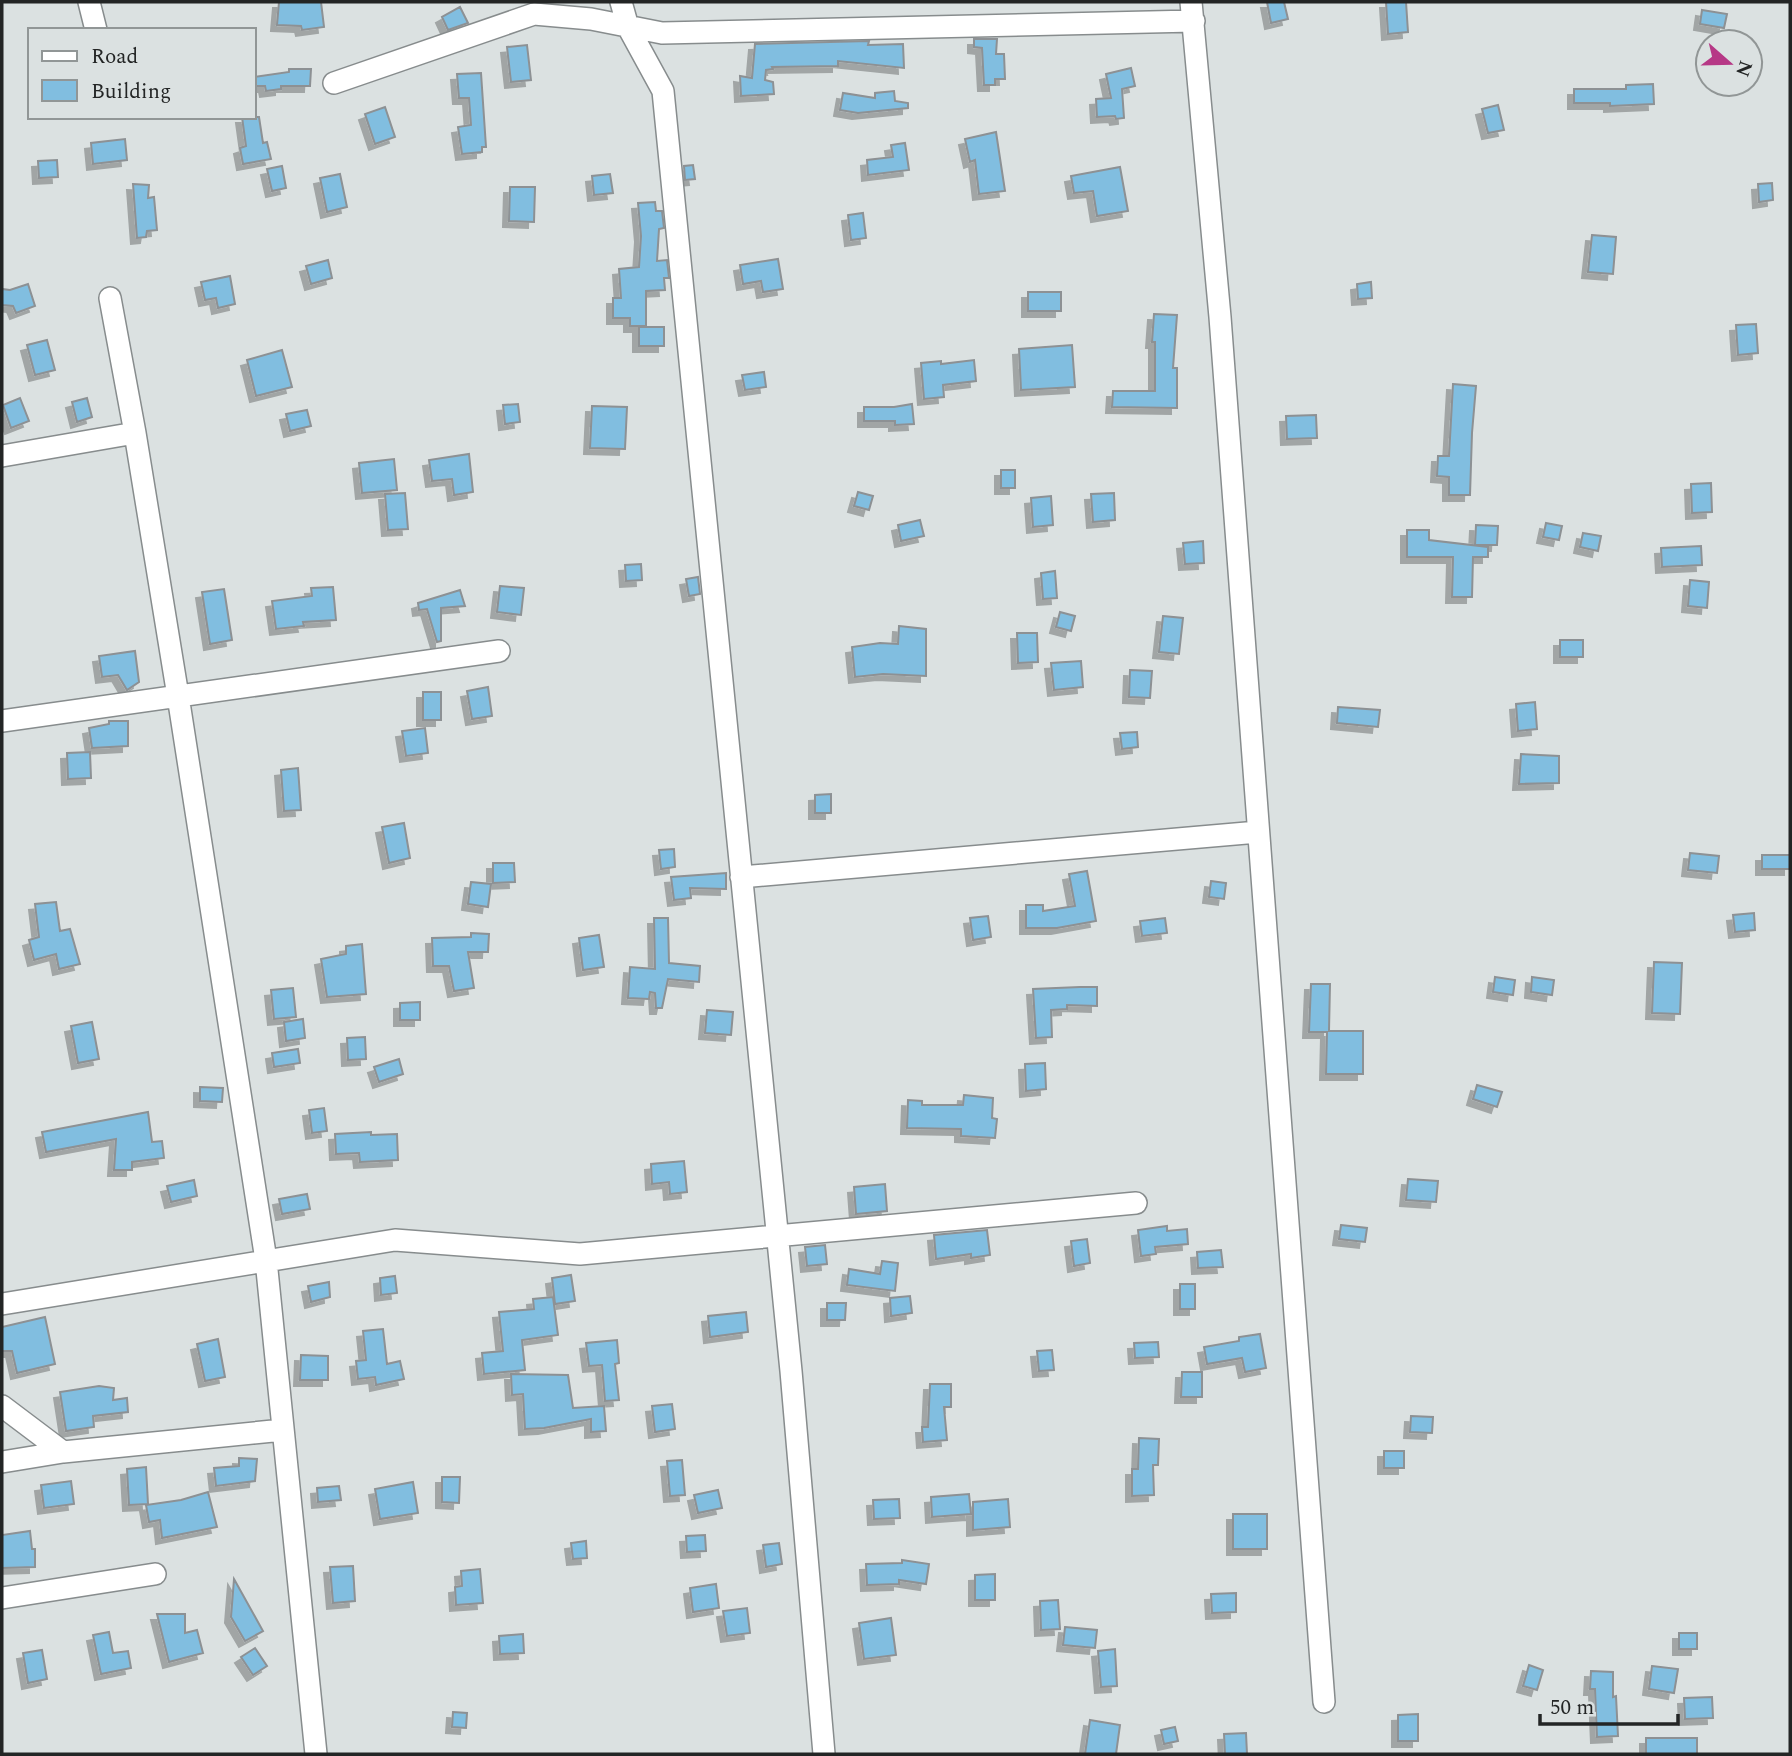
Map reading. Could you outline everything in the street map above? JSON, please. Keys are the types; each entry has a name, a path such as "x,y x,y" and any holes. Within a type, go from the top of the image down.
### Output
{"street":[{"path":"89,2 96,28"},
{"path":"621,2 628,27 663,90 777,1236 824,1754"},
{"path":"334,83 534,14 592,19 662,33 1192,11 1220,317 1324,1702"},
{"path":"110,298 178,696 266,1260 316,1754"},
{"path":"2,456 135,433"},
{"path":"2,721 499,651"},
{"path":"741,877 1258,832"},
{"path":"2,1304 395,1240 580,1254 1136,1203"},
{"path":"2,1406 63,1452"},
{"path":"2,1462 63,1452 283,1430"},
{"path":"2,1598 155,1574"}],"building":[{"path":"279,2 321,2 324,27 302,30 301,26 277,25"},
{"path":"1267,2 1284,2 1288,19 1271,23"},
{"path":"1386,2 1406,2 1408,32 1388,34"},
{"path":"460,7 468,23 448,30 442,17"},
{"path":"1702,10 1727,14 1724,28 1700,24"},
{"path":"974,39 997,39 996,54 1004,54 1005,79 995,79 995,85 984,85 982,48 974,47"},
{"path":"869,41 868,45 903,44 904,68 838,61 838,66 772,67 773,69 766,70 765,80 773,82 774,94 741,96 740,76 752,78 755,44"},
{"path":"527,45 531,80 511,82 507,47"},
{"path":"1131,68 1135,86 1122,89 1124,118 1097,117 1096,99 1111,98 1106,74"},
{"path":"289,69 311,69 310,86 281,86 281,89 266,91 265,86 256,86 256,77 289,72"},
{"path":"481,73 486,147 482,147 482,152 462,154 458,127 471,125 469,98 459,98 457,74"},
{"path":"1653,84 1654,104 1610,106 1610,103 1574,103 1574,89 1626,89 1626,85"},
{"path":"894,91 895,101 908,103 908,108 858,113 840,110 843,93 875,98 875,93"},
{"path":"1498,105 1504,130 1488,133 1482,109"},
{"path":"385,107 395,137 375,144 365,114"},
{"path":"259,117 263,143 267,142 271,159 243,164 240,148 246,146 242,119"},
{"path":"996,132 1005,191 979,194 975,160 970,162 965,139"},
{"path":"125,139 127,160 93,164 91,143"},
{"path":"905,143 909,170 868,175 867,160 893,157 891,145"},
{"path":"57,160 58,177 39,178 38,161"},
{"path":"693,165 695,179 685,180 684,166"},
{"path":"282,166 286,188 272,191 267,169"},
{"path":"1120,167 1128,211 1097,216 1093,191 1074,193 1071,176"},
{"path":"340,174 347,207 327,212 320,178"},
{"path":"610,174 613,193 594,195 592,176"},
{"path":"1772,183 1773,200 1759,202 1758,184"},
{"path":"133,184 149,185 148,198 154,197 157,230 147,231 146,237 137,238"},
{"path":"510,187 535,187 534,222 509,221"},
{"path":"655,202 656,211 662,211 664,228 659,229 657,261 667,260 669,278 664,278 665,290 646,291 646,326 630,326 630,318 613,318 613,298 621,298 619,269 639,267 641,236 638,203"},
{"path":"863,213 866,238 851,240 848,215"},
{"path":"1592,235 1616,237 1613,274 1588,272"},
{"path":"778,259 783,289 763,292 761,281 743,284 740,265"},
{"path":"328,260 332,278 311,284 306,266"},
{"path":"230,276 235,304 218,308 216,298 205,300 201,282"},
{"path":"1371,282 1372,298 1358,299 1357,284"},
{"path":"28,284 35,306 16,313 13,306 2,305 2,289 10,290"},
{"path":"1028,292 1061,292 1061,311 1028,311"},
{"path":"1154,314 1177,315 1173,368 1177,368 1177,408 1112,407 1113,391 1155,391 1155,342 1152,342"},
{"path":"1756,324 1758,353 1738,355 1736,325"},
{"path":"639,327 664,327 664,346 639,346"},
{"path":"47,340 55,370 35,375 27,345"},
{"path":"1072,345 1075,387 1021,390 1019,349"},
{"path":"282,350 292,387 256,396 247,360"},
{"path":"974,360 976,381 943,385 944,397 924,399 921,363 941,361 941,364"},
{"path":"764,372 766,387 745,390 742,375"},
{"path":"1453,384 1476,386 1470,495 1449,495 1449,477 1437,476 1438,456 1449,456"},
{"path":"20,398 29,421 11,428 3,405"},
{"path":"87,398 92,417 77,422 72,402"},
{"path":"518,404 520,422 505,424 503,405"},
{"path":"912,404 914,424 895,425 895,421 864,421 864,407"},
{"path":"592,406 627,407 625,449 590,448"},
{"path":"307,410 311,426 290,431 286,414"},
{"path":"1316,415 1317,438 1287,439 1286,416"},
{"path":"469,454 473,492 454,495 452,479 432,481 429,460"},
{"path":"394,459 397,490 362,493 359,463"},
{"path":"1001,470 1015,470 1015,488 1001,488"},
{"path":"1711,483 1712,512 1692,513 1691,484"},
{"path":"858,492 873,496 869,510 854,506"},
{"path":"405,493 408,529 388,530 385,494"},
{"path":"1114,493 1115,520 1093,522 1091,494"},
{"path":"1051,496 1053,525 1033,527 1031,498"},
{"path":"920,520 924,536 901,541 898,525"},
{"path":"1546,523 1562,526 1559,540 1543,537"},
{"path":"1476,525 1498,526 1497,545 1475,545"},
{"path":"1407,530 1429,530 1429,540 1488,547 1488,557 1473,557 1472,597 1452,597 1453,557 1407,557"},
{"path":"1583,533 1601,536 1598,551 1580,547"},
{"path":"1203,541 1204,563 1185,564 1183,543"},
{"path":"1701,546 1702,565 1662,567 1661,548"},
{"path":"641,564 642,580 626,581 625,565"},
{"path":"1055,571 1057,598 1043,599 1041,573"},
{"path":"698,577 700,594 689,596 686,579"},
{"path":"1690,580 1709,582 1707,608 1688,606"},
{"path":"500,586 524,588 521,615 497,612"},
{"path":"333,587 336,620 303,622 304,626 276,629 272,601 312,596 311,588"},
{"path":"224,589 232,640 210,644 202,592"},
{"path":"460,590 465,606 441,608 441,641 437,642 427,609 419,610 418,603"},
{"path":"1060,612 1075,616 1071,631 1056,627"},
{"path":"1163,616 1183,618 1179,654 1159,652"},
{"path":"899,626 926,629 926,676 883,674 855,677 852,647 880,643 898,644"},
{"path":"1017,633 1037,633 1038,662 1018,663"},
{"path":"1560,640 1583,640 1583,657 1560,657"},
{"path":"135,651 139,682 127,690 118,675 102,677 99,656"},
{"path":"1081,661 1083,687 1054,690 1051,663"},
{"path":"1130,670 1152,671 1150,698 1129,697"},
{"path":"488,687 492,716 472,719 467,691"},
{"path":"423,692 441,692 441,720 423,720"},
{"path":"1535,702 1537,729 1518,731 1516,704"},
{"path":"1338,707 1380,710 1378,727 1337,723"},
{"path":"109,721 128,721 128,746 92,748 89,728 109,724"},
{"path":"425,728 428,753 406,756 402,731"},
{"path":"1137,732 1138,747 1122,749 1120,733"},
{"path":"90,752 91,778 68,779 67,753"},
{"path":"1521,754 1559,756 1559,783 1519,784"},
{"path":"298,768 301,810 284,811 281,770"},
{"path":"831,794 831,813 815,813 815,795"},
{"path":"404,823 410,858 389,863 382,827"},
{"path":"674,849 675,867 661,869 659,850"},
{"path":"1690,853 1719,856 1717,873 1688,870"},
{"path":"1762,855 1790,855 1790,869 1762,869"},
{"path":"493,863 514,863 515,882 493,883"},
{"path":"1087,871 1096,921 1057,928 1026,928 1026,905 1043,905 1043,911 1075,906 1069,874"},
{"path":"726,873 726,889 690,888 691,898 674,900 671,877"},
{"path":"1211,881 1226,883 1224,899 1209,897"},
{"path":"471,882 491,884 488,907 468,904"},
{"path":"56,902 60,931 70,929 80,964 59,969 56,954 34,960 29,940 39,937 35,904"},
{"path":"1754,913 1755,930 1735,932 1733,915"},
{"path":"988,916 991,937 973,940 970,918"},
{"path":"654,918 668,918 669,963 700,966 699,982 668,979 662,1008 656,1008 655,993 650,992 649,999 628,998 630,967 655,969"},
{"path":"1165,918 1167,933 1142,936 1140,921"},
{"path":"471,933 489,934 488,952 468,952 474,988 454,991 449,966 433,966 432,938 471,937"},
{"path":"599,935 604,967 583,970 579,938"},
{"path":"362,944 366,994 327,997 321,959 346,954 346,946"},
{"path":"1654,962 1682,963 1680,1014 1652,1013"},
{"path":"1495,977 1515,980 1513,995 1493,992"},
{"path":"1532,977 1554,980 1552,995 1531,992"},
{"path":"1311,984 1330,984 1329,1031 1363,1031 1363,1074 1326,1074 1327,1032 1309,1032"},
{"path":"1097,987 1097,1006 1067,1005 1067,1009 1051,1010 1052,1037 1036,1038 1033,989"},
{"path":"293,988 296,1017 274,1019 271,990"},
{"path":"420,1002 420,1020 400,1020 400,1003"},
{"path":"707,1010 733,1012 731,1035 705,1033"},
{"path":"303,1019 305,1038 286,1041 284,1022"},
{"path":"92,1022 99,1059 78,1063 71,1026"},
{"path":"365,1037 366,1059 348,1060 347,1038"},
{"path":"298,1049 300,1063 274,1067 272,1053"},
{"path":"399,1059 403,1074 379,1082 374,1067"},
{"path":"1045,1063 1046,1089 1026,1091 1025,1064"},
{"path":"1477,1085 1502,1092 1497,1107 1473,1099"},
{"path":"200,1087 223,1088 222,1102 200,1101"},
{"path":"964,1095 993,1098 992,1118 997,1119 995,1138 961,1136 961,1129 907,1128 908,1100 922,1101 922,1105 963,1105"},
{"path":"324,1108 327,1131 312,1133 309,1110"},
{"path":"148,1112 152,1142 162,1141 164,1158 132,1162 132,1170 114,1170 116,1139 46,1152 42,1132"},
{"path":"371,1132 371,1135 397,1134 398,1160 360,1162 359,1153 336,1154 335,1134"},
{"path":"684,1161 687,1192 670,1194 669,1182 652,1184 651,1164"},
{"path":"1408,1179 1438,1181 1436,1202 1406,1200"},
{"path":"194,1180 197,1196 171,1202 167,1186"},
{"path":"885,1184 887,1211 856,1214 854,1187"},
{"path":"307,1194 310,1209 282,1214 279,1199"},
{"path":"1341,1225 1367,1228 1365,1242 1339,1239"},
{"path":"1167,1226 1167,1231 1187,1229 1188,1244 1155,1247 1156,1254 1141,1256 1138,1230"},
{"path":"987,1230 990,1255 971,1258 971,1254 936,1259 934,1235"},
{"path":"1087,1239 1090,1263 1074,1266 1071,1241"},
{"path":"825,1245 827,1264 807,1266 805,1247"},
{"path":"1221,1250 1223,1267 1198,1268 1197,1252"},
{"path":"882,1261 898,1263 895,1291 847,1285 849,1269 880,1274"},
{"path":"571,1275 575,1301 555,1304 552,1278"},
{"path":"395,1276 397,1293 381,1295 380,1278"},
{"path":"329,1282 330,1297 311,1302 308,1286"},
{"path":"1180,1284 1195,1284 1195,1309 1180,1309"},
{"path":"910,1296 912,1313 891,1316 890,1298"},
{"path":"553,1297 558,1335 522,1340 525,1370 484,1374 482,1353 503,1351 499,1312 534,1309 533,1299"},
{"path":"827,1303 846,1303 845,1320 827,1320"},
{"path":"746,1312 748,1332 710,1337 708,1316"},
{"path":"45,1317 55,1364 17,1373 12,1351 2,1351 2,1327"},
{"path":"383,1329 387,1364 400,1361 404,1379 376,1385 375,1377 358,1379 356,1361 366,1360 363,1331"},
{"path":"1260,1334 1266,1368 1245,1372 1242,1358 1207,1364 1204,1347"},
{"path":"218,1339 225,1377 205,1381 197,1344"},
{"path":"617,1340 619,1363 615,1364 619,1400 605,1401 602,1365 589,1366 586,1343"},
{"path":"1158,1342 1159,1357 1135,1358 1134,1343"},
{"path":"1052,1350 1054,1370 1039,1371 1037,1351"},
{"path":"301,1355 328,1356 328,1380 300,1380"},
{"path":"1182,1372 1202,1372 1202,1397 1181,1397"},
{"path":"511,1374 568,1375 573,1408 604,1406 606,1431 591,1432 591,1419 525,1429 523,1394 512,1395"},
{"path":"930,1384 951,1384 951,1407 944,1407 947,1440 923,1442 922,1427 928,1427"},
{"path":"99,1386 114,1388 113,1400 127,1398 128,1412 93,1416 94,1427 66,1431 60,1392"},
{"path":"672,1404 675,1429 655,1432 652,1406"},
{"path":"1411,1416 1433,1417 1432,1433 1410,1432"},
{"path":"1139,1438 1159,1439 1158,1465 1153,1465 1154,1495 1132,1496 1132,1469 1138,1469"},
{"path":"1384,1451 1404,1451 1404,1468 1384,1468"},
{"path":"239,1458 257,1459 255,1481 216,1486 214,1468 239,1466"},
{"path":"682,1460 685,1495 670,1496 667,1461"},
{"path":"146,1467 148,1504 129,1505 127,1469"},
{"path":"442,1477 460,1477 459,1503 442,1502"},
{"path":"71,1481 74,1504 44,1508 41,1485"},
{"path":"413,1482 418,1513 380,1519 375,1489"},
{"path":"339,1486 341,1500 318,1502 317,1488"},
{"path":"718,1490 722,1508 698,1513 694,1495"},
{"path":"208,1492 217,1527 162,1538 160,1520 149,1522 146,1505 181,1500"},
{"path":"969,1494 971,1514 932,1517 931,1497"},
{"path":"899,1499 900,1518 874,1519 873,1500"},
{"path":"1008,1499 1010,1527 973,1530 973,1502"},
{"path":"1233,1514 1267,1514 1267,1549 1233,1549"},
{"path":"30,1531 32,1549 35,1549 35,1567 2,1568 2,1535"},
{"path":"705,1535 706,1551 687,1552 686,1536"},
{"path":"586,1541 587,1558 573,1559 571,1543"},
{"path":"779,1543 782,1564 766,1567 763,1545"},
{"path":"902,1560 929,1564 926,1584 899,1580 899,1584 867,1585 866,1564 902,1563"},
{"path":"353,1566 355,1601 333,1603 330,1567"},
{"path":"480,1569 483,1603 456,1605 455,1587 462,1586 461,1571"},
{"path":"995,1574 995,1600 975,1600 975,1575"},
{"path":"234,1579 263,1631 245,1641 231,1617"},
{"path":"716,1584 719,1608 693,1612 690,1588"},
{"path":"1236,1593 1236,1612 1212,1613 1211,1594"},
{"path":"1058,1600 1060,1629 1041,1630 1040,1601"},
{"path":"747,1608 750,1633 727,1636 723,1611"},
{"path":"157,1614 185,1614 185,1633 197,1630 203,1653 169,1662"},
{"path":"891,1618 896,1655 864,1659 859,1623"},
{"path":"1065,1627 1097,1630 1095,1648 1063,1645"},
{"path":"109,1632 113,1653 128,1651 131,1668 101,1674 93,1635"},
{"path":"1679,1633 1697,1633 1697,1649 1679,1649"},
{"path":"523,1634 524,1653 500,1654 499,1636"},
{"path":"255,1648 267,1666 253,1675 241,1657"},
{"path":"1115,1649 1117,1686 1101,1687 1098,1651"},
{"path":"42,1650 47,1679 28,1683 23,1653"},
{"path":"1529,1665 1543,1670 1537,1690 1523,1686"},
{"path":"1652,1666 1678,1669 1674,1693 1649,1689"},
{"path":"1591,1671 1613,1672 1618,1736 1597,1737 1595,1689 1590,1689"},
{"path":"1712,1697 1713,1718 1685,1719 1684,1698"},
{"path":"453,1712 467,1713 466,1728 452,1727"},
{"path":"1418,1714 1418,1741 1398,1741 1398,1715"},
{"path":"1090,1720 1120,1725 1116,1754 1085,1754"},
{"path":"1175,1727 1178,1741 1164,1744 1161,1730"},
{"path":"1246,1733 1247,1754 1225,1754 1224,1734"},
{"path":"1646,1738 1697,1738 1697,1754 1646,1754"}]}
